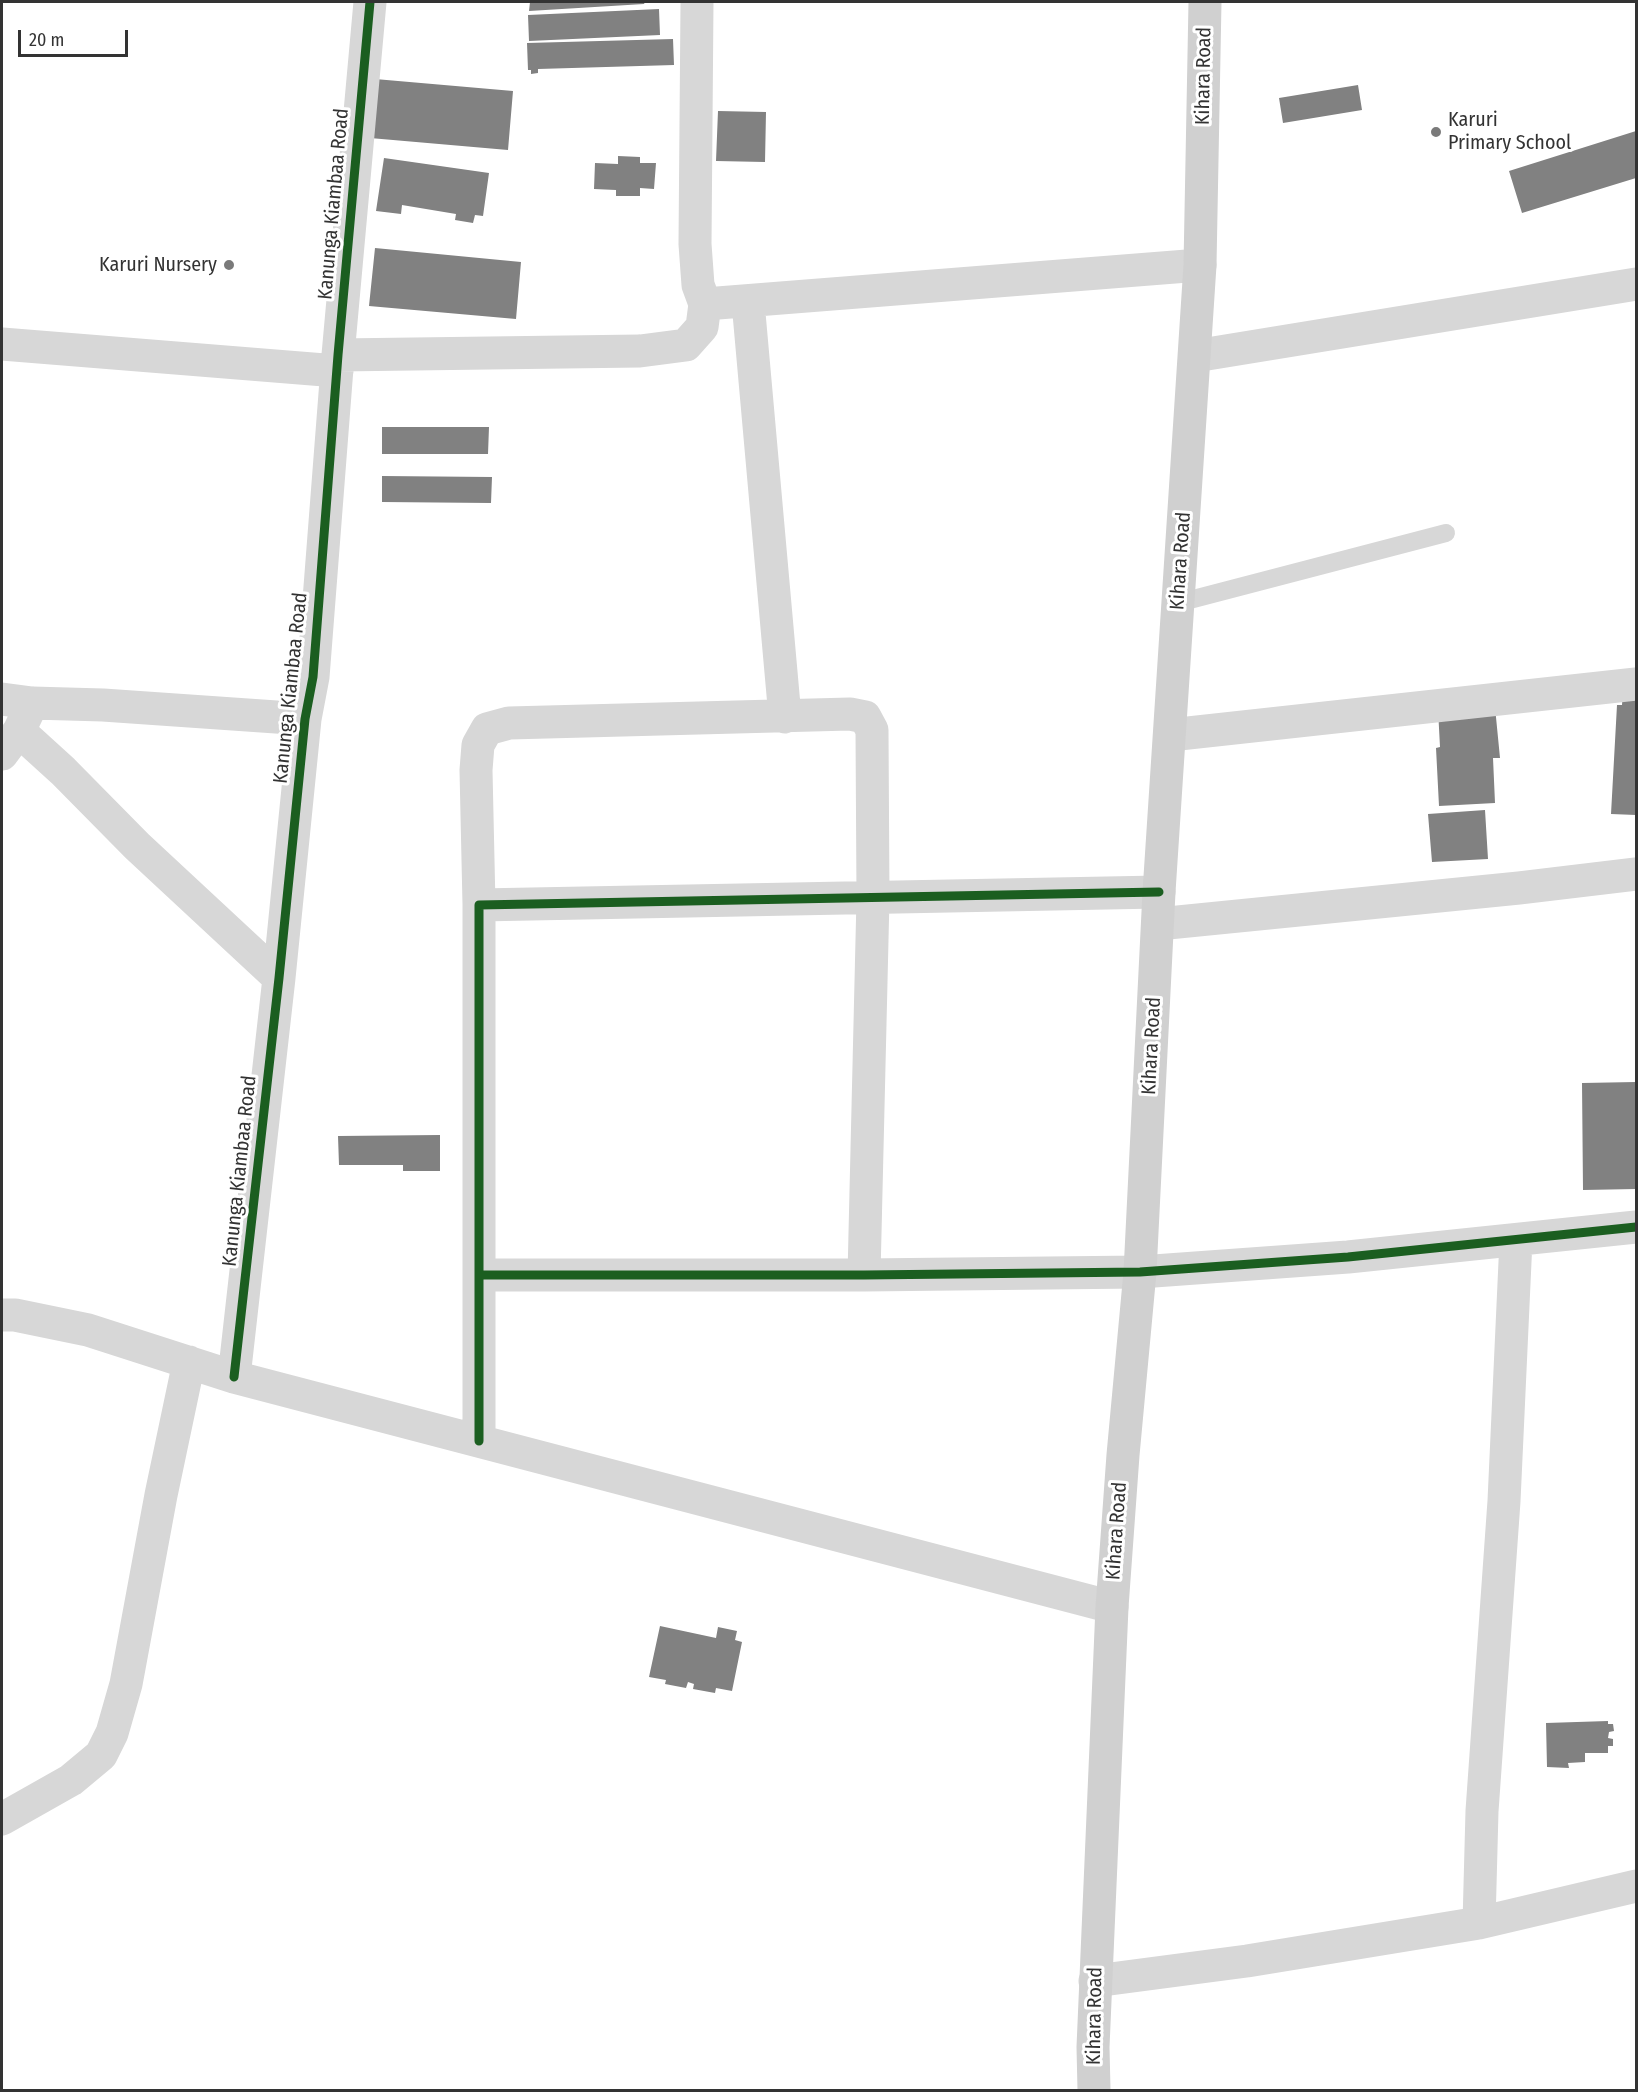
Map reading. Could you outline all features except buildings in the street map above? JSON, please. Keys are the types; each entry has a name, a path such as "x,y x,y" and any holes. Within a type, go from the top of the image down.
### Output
{"main road":[{"name":"Kihara Road","path":"1094,2091 1095,1981 1112,1607 1140,1272 1159,908 1200,265 1205,2"}],"street":[{"name":"Kanunga Kiambaa Road","path":"234,1377 279,978 305,719 313,677 370,2"},
{"path":"2,344 338,363 640,351 686,345 702,327 705,304 698,285 695,244 697,2"},
{"path":"705,304 1200,265"},
{"path":"1195,356 1636,284"},
{"path":"748,302 785,717"},
{"path":"1170,735 1636,684"},
{"path":"14,722 103,705 305,719"},
{"path":"479,1441 479,905 476,770 478,745 487,729 509,723 850,714 865,717 869,722 872,730 873,898 864,1275"},
{"path":"14,722 137,846 279,978"},
{"path":"479,905 873,898 1159,908 1519,888 1636,874"},
{"path":"480,1275 1140,1272 1348,1257 1636,1227"},
{"path":"1479,1923 1482,1811 1504,1501 1516,1240"},
{"path":"2,1315 15,1315 88,1330 234,1377 1112,1607"},
{"path":"2,1819 71,1780 101,1755 112,1733 126,1684 161,1495 189,1362"},
{"path":"1095,1981 1247,1960 1479,1923 1636,1886"}],"lane":[{"path":"1179,603 1446,533"}],"cycle path":[{"path":"234,1377 279,978 305,719 313,677 338,355 370,2"},
{"path":"479,1441 479,905 1159,892"},
{"path":"480,1275 1140,1272 1348,1257 1636,1227"}],"place":[{"name":"Karuri Primary School","path":"1436,132"},
{"name":"Karuri Nursery","path":"229,265"}]}
